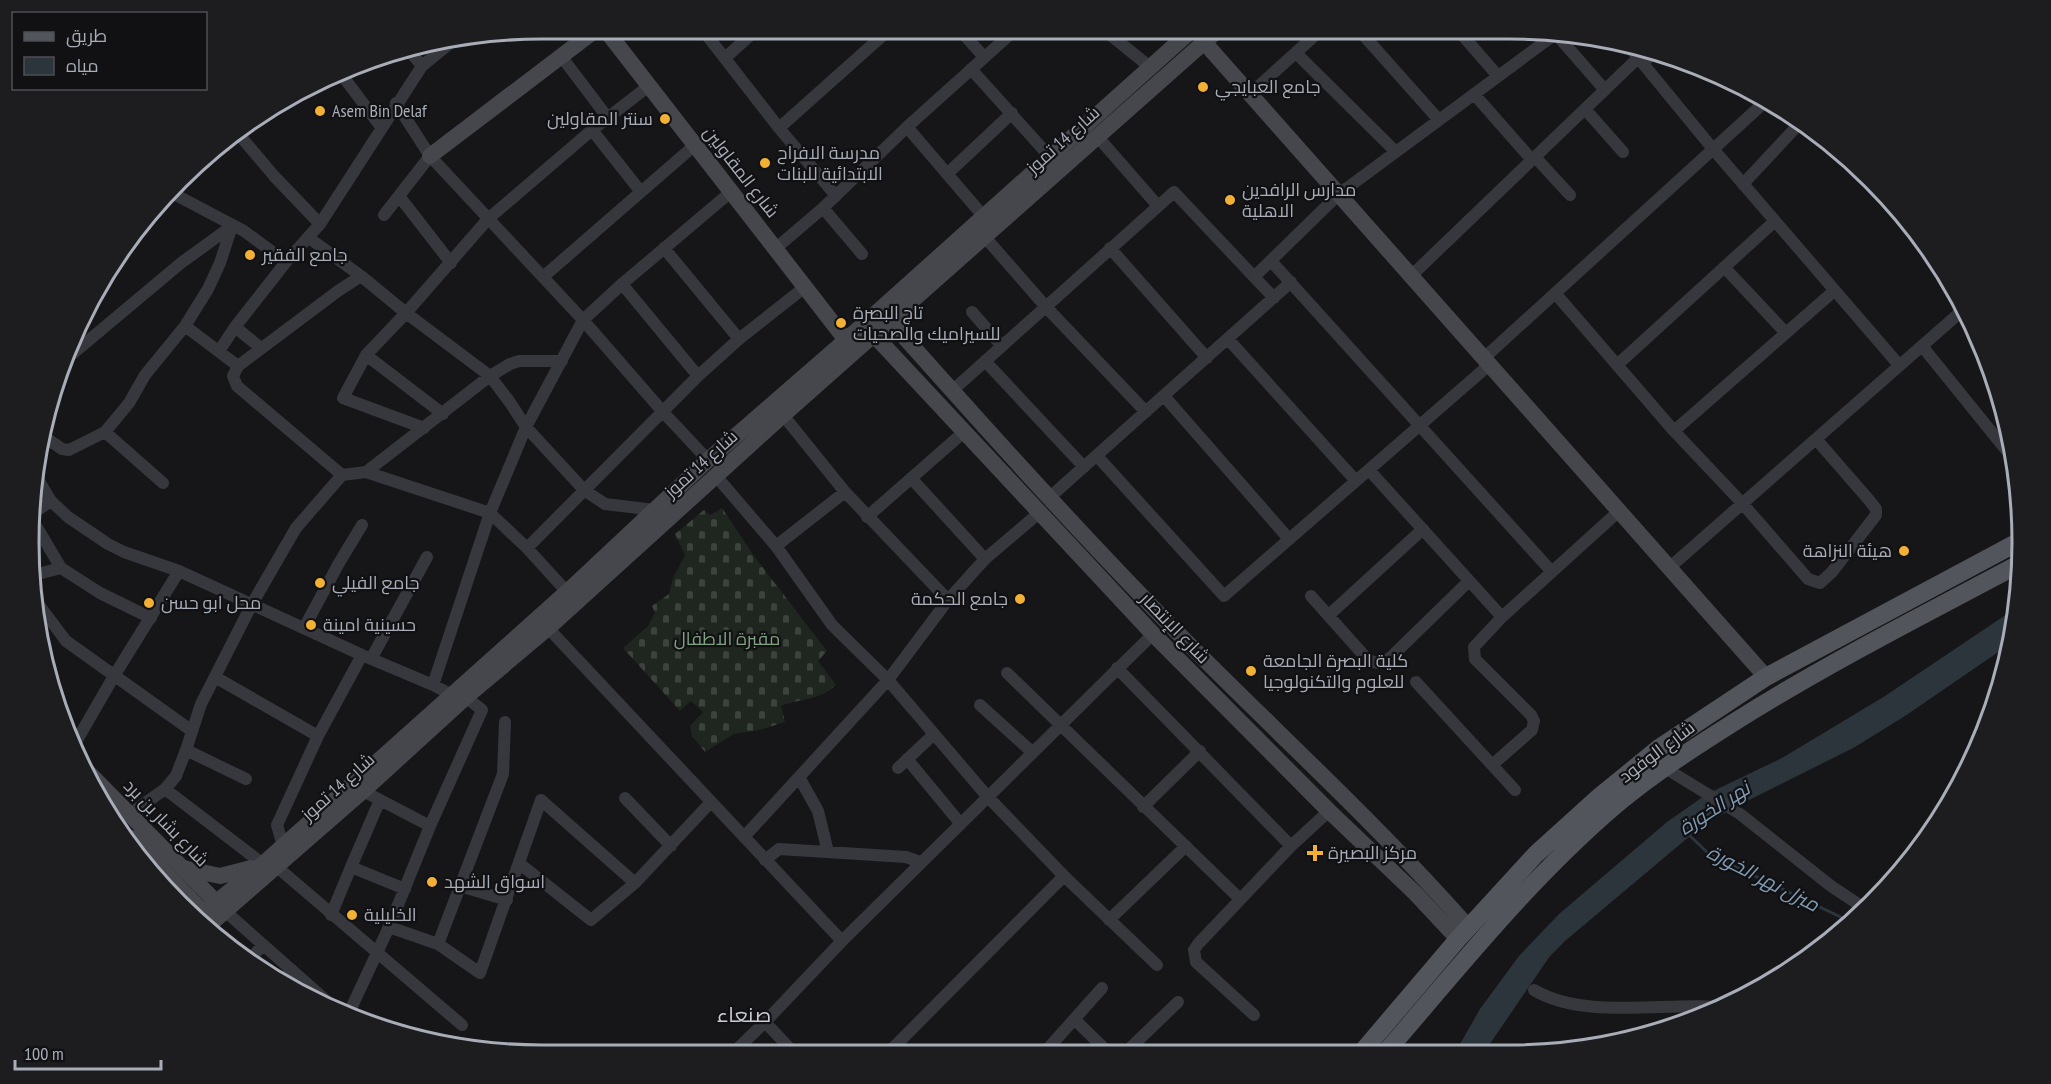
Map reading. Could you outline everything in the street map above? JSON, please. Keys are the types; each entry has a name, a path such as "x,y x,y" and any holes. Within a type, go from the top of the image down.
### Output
{"main road":[{"name":"شارع الوفود","path":"1368,1045 1464,933 1536,854 1599,797 1691,725 1766,677 2012,545"},
{"name":"شارع الوفود","path":"1392,1045 1545,871 1612,809 1665,768 1777,695 2011,568"}],"street":[{"path":"384,215 430,156 583,39"},
{"name":"شارع المقاولين","path":"614,39 846,340"},
{"path":"710,39 779,128 836,196"},
{"path":"725,58 746,39"},
{"path":"779,128 879,39"},
{"path":"968,39 984,57"},
{"path":"775,249 823,208 907,127 1005,39"},
{"path":"1115,39 1150,67"},
{"name":"شارع 14 تموز","path":"210,915 363,791 567,592 708,460 846,340 1150,67 1186,39"},
{"name":"شارع 14 تموز","path":"270,866 283,846 459,696 548,628 1097,136 1188,39"},
{"path":"1200,39 1766,677"},
{"path":"1250,94 1311,39"},
{"path":"1367,39 1439,120"},
{"path":"1465,39 1498,76"},
{"path":"1254,277 1339,194 1547,40"},
{"path":"1565,42 1605,90"},
{"path":"219,351 286,262 320,224 422,66 442,49"},
{"path":"1296,53 1396,152"},
{"path":"1635,55 1899,366"},
{"path":"413,56 422,66"},
{"path":"561,56 608,118"},
{"path":"1411,276 1605,90 1645,58"},
{"path":"971,69 1050,157"},
{"path":"345,79 381,127"},
{"path":"423,428 343,398 366,355 451,263 488,219 592,130 650,85"},
{"path":"1474,94 1570,195"},
{"path":"396,103 430,156 583,320 708,460"},
{"path":"1097,456 1224,596 1421,425 1555,293 1760,106"},
{"path":"1585,109 1623,152"},
{"path":"947,174 1012,113"},
{"path":"907,127 984,217"},
{"path":"1743,184 1795,129"},
{"path":"592,130 641,192"},
{"path":"1097,136 1158,206"},
{"path":"242,139 320,224"},
{"path":"543,277 695,145"},
{"path":"433,685 490,513 526,427 583,320 621,284 732,191"},
{"path":"953,390 1174,192 1274,298"},
{"path":"177,196 244,231 286,262"},
{"path":"399,196 451,263"},
{"path":"823,208 862,254"},
{"path":"1617,365 1775,221"},
{"path":"50,440 69,450 105,432 129,403 145,375 185,326 208,289 220,264 232,226"},
{"path":"76,352 181,263 232,226"},
{"path":"984,236 1046,307 1146,412"},
{"path":"309,238 490,376 510,401 526,427 584,490 605,504 655,510"},
{"path":"664,248 739,339"},
{"path":"1110,248 1207,358"},
{"path":"1271,261 1552,572"},
{"path":"1724,267 1786,333"},
{"path":"342,475 237,386 234,376 238,366 361,276"},
{"path":"1050,497 1291,282"},
{"path":"621,284 698,376"},
{"path":"527,548 698,376 739,339 805,287"},
{"path":"1674,431 1834,291"},
{"path":"1555,293 1674,431 1742,503 1808,579 1820,583 1832,572 1876,515 1876,510 1816,439"},
{"path":"972,312 1002,346"},
{"path":"1669,568 1957,315"},
{"name":"شارع الإنتصار","path":"890,321 1165,621 1427,880 1464,933"},
{"path":"185,326 238,366"},
{"path":"235,327 261,348"},
{"name":"شارع الإنتصار","path":"874,335 1153,634 1329,811 1415,893 1464,933"},
{"path":"1228,339 1356,481"},
{"path":"1922,346 2002,445"},
{"path":"366,355 443,414"},
{"path":"366,472 490,376 510,364 519,361 562,362"},
{"path":"912,375 926,361"},
{"path":"985,361 1084,468"},
{"path":"1164,396 1289,539"},
{"path":"783,415 867,517 948,600"},
{"path":"867,517 965,431"},
{"path":"105,432 163,483"},
{"path":"1369,470 1502,617"},
{"path":"130,814 165,789 176,776 201,705 252,604 296,528 342,475 366,472 490,513 527,548 567,592"},
{"path":"716,476 776,546 832,625 888,680 987,796 1064,876 1157,965"},
{"path":"911,478 985,559"},
{"path":"42,486 51,501 68,517 108,544 179,571 367,657 459,696 482,710 430,826 389,927 351,1008"},
{"path":"776,546 845,492"},
{"path":"40,508 51,501"},
{"path":"1492,765 1532,730 1534,724 1531,715 1473,657 1475,644 1618,511"},
{"path":"744,837 888,680 948,600 985,559 1039,513"},
{"path":"304,628 362,525"},
{"path":"1329,615 1423,530"},
{"path":"39,531 61,568 100,593 151,618"},
{"path":"283,846 277,825 318,736 427,557"},
{"path":"40,573 61,568"},
{"path":"79,737 179,571"},
{"path":"1311,596 1368,660 1382,663 1390,658 1469,581"},
{"path":"44,611 66,641 192,731"},
{"path":"548,628 842,941"},
{"path":"741,1045 920,862 1153,634"},
{"path":"1117,668 1291,846"},
{"path":"1007,673 1240,899"},
{"path":"214,677 318,736"},
{"path":"1416,682 1515,790"},
{"path":"980,705 1032,752"},
{"path":"438,944 503,774 505,722"},
{"path":"898,768 934,734"},
{"path":"186,750 246,779"},
{"path":"1143,807 1200,751"},
{"path":"907,759 960,823"},
{"path":"1665,768 1740,814 1858,904"},
{"path":"799,777 818,811 828,852"},
{"name":"شارع بشار بن برد","path":"102,786 130,814 210,915"},
{"path":"165,789 332,915 462,1025"},
{"path":"363,791 430,826"},
{"path":"625,798 671,846"},
{"path":"332,915 380,800"},
{"path":"389,927 438,944 480,973 541,800 635,883"},
{"path":"520,864 591,920 635,883 711,801"},
{"path":"1254,1015 1199,965 1194,954 1196,947 1291,846 1329,811"},
{"path":"1109,920 1185,846"},
{"name":"شارع بشار بن برد","path":"142,847 178,875"},
{"path":"765,860 778,849 906,857 920,862"},
{"path":"182,894 178,875 220,876 270,866"},
{"path":"351,867 405,889"},
{"path":"896,1045 1064,876"},
{"path":"1415,893 1427,880"},
{"path":"460,885 507,900"},
{"path":"210,915 263,945 288,975"},
{"path":"255,954 263,945"},
{"path":"1052,1045 1102,987"},
{"path":"1534,990 1552,999 1581,1006 1701,1007"},
{"path":"1133,1045 1178,1002"},
{"path":"1075,1020 1101,1045"},
{"path":"765,1022 787,1045"}],"green space":[{"name":"مقبرة الاطفال","path":"722,508 754,556 827,651 818,661 836,685 816,697 781,706 785,722 760,730 734,734 705,752 692,736 690,726 703,712 691,701 680,711 623,648 648,626 655,613 652,606 669,594 673,578 685,555 675,534 704,510 710,515"}],"water":[{"name":"نهر الخورة","path":"2007,614 2000,651 1855,747 1703,825 1550,956 1489,1045 1459,1045 1480,1009 1519,956 1559,914 1667,822 1707,794 1782,758 1885,696"}],"waterway":[{"name":"مبزل نهر الخورة","path":"1687,833 1709,854 1843,918"}],"place":[{"name":"جامع العبايجي","path":"1203,87"},
{"name":"Asem Bin Delaf","path":"320,111"},
{"name":"سنتر المقاولين","path":"665,119"},
{"name":"مدرسة اﻻفراح اﻻبتدائية للبنات","path":"765,163"},
{"name":"مدارس الرافدين اﻻهلية","path":"1230,200"},
{"name":"جامع الفقير","path":"250,255"},
{"name":"تاج البصرة للسيراميك والصحيات","path":"841,323"},
{"name":"هيئة النزاهة","path":"1904,551"},
{"name":"جامع الفيلي","path":"320,583"},
{"name":"جامع الحكمة","path":"1020,599"},
{"name":"محل ابو حسن","path":"149,603"},
{"name":"حسينية امينة","path":"311,625"},
{"name":"كلية البصرة الجامعة للعلوم والتكنولوجيا","path":"1251,671"},
{"name":"مركز البصيرة","path":"1315,853"},
{"name":"اسواق الشهد","path":"432,882"},
{"name":"الخليلية","path":"352,915"}],"district":[{"name":"صنعاء","path":"744,1015"}]}
